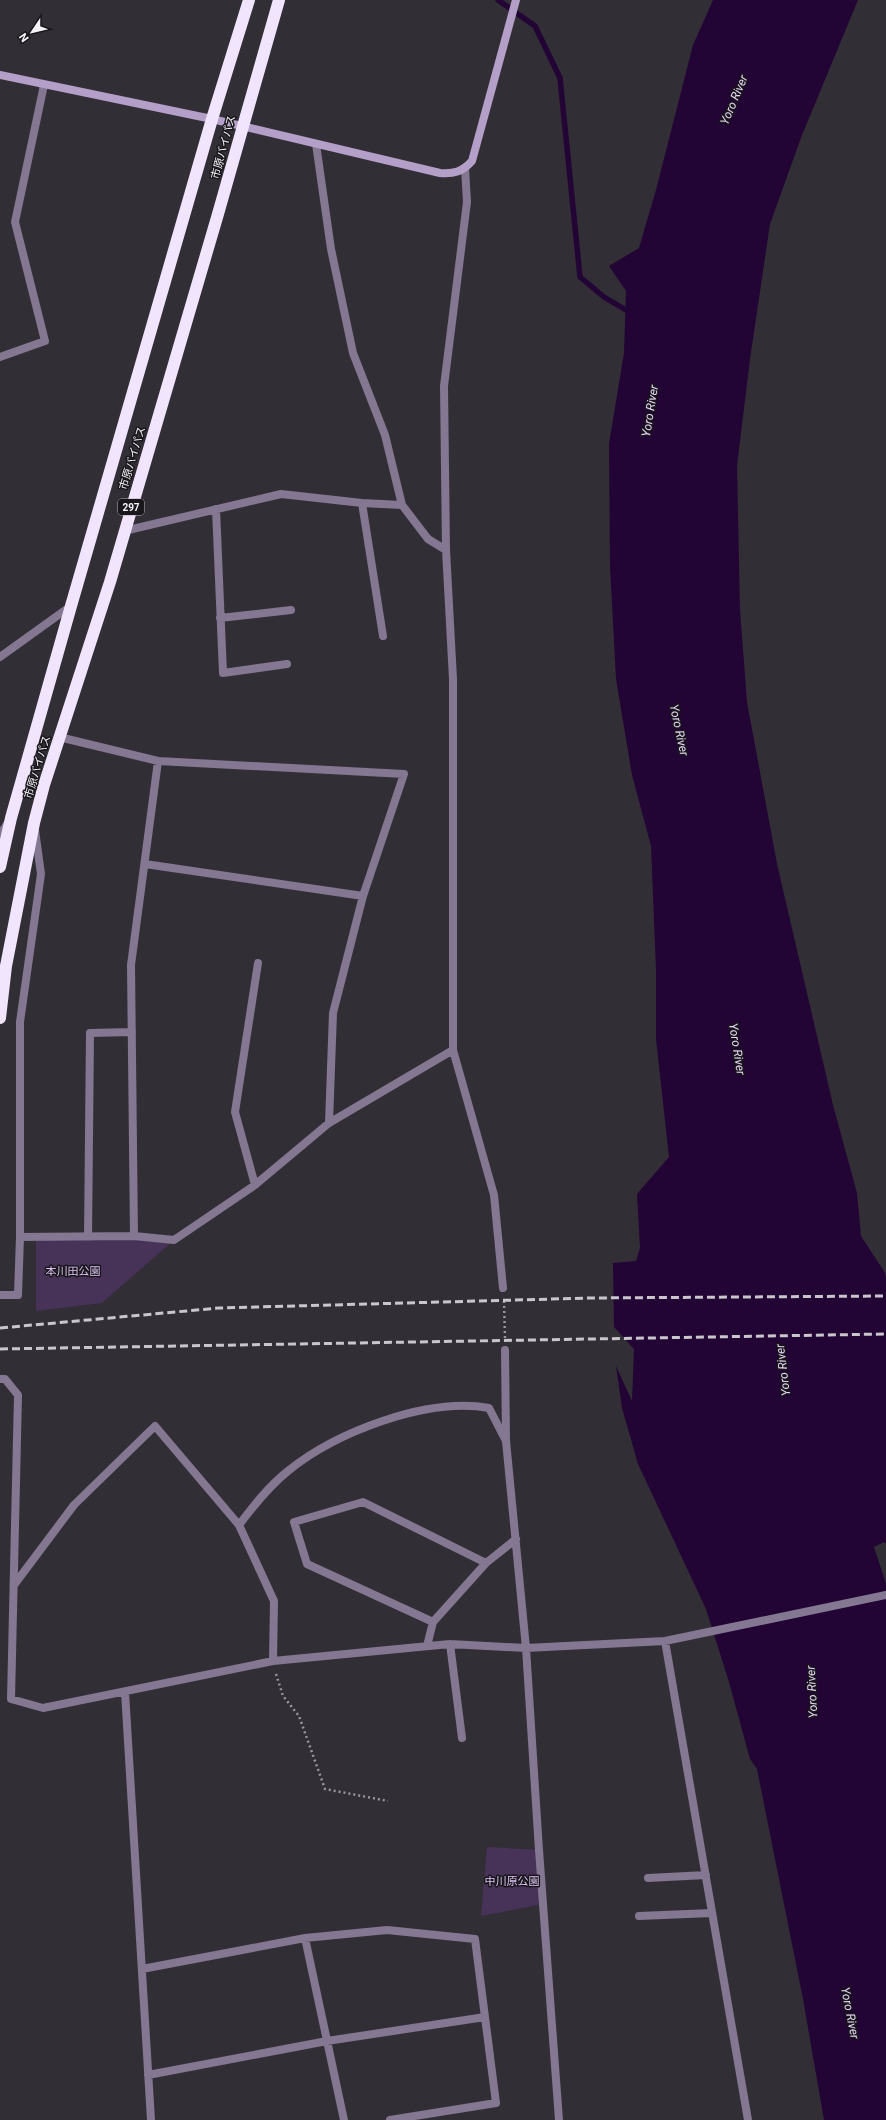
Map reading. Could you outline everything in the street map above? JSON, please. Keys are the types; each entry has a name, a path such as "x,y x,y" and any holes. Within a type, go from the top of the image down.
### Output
{"highway":[{"name":"市原バイパス","path":"0,866 11,818 71,606 212,119 249,0"},
{"name":"市原バイパス","path":"0,1018 6,966 34,823 59,736 110,582 218,214 278,0"}],"street":[{"path":"0,75 212,119 440,173 453,174 465,168 472,161 516,0"},
{"path":"0,357 45,341 14,222 44,85"},
{"path":"316,144 331,249 353,353 385,435 402,505 428,539 446,550"},
{"path":"465,168 466,202 444,386 446,550 454,679 453,1050 494,1195 503,1288"},
{"path":"124,531 281,494 362,503 402,505"},
{"path":"362,503 383,636"},
{"path":"216,509 223,673 287,664"},
{"path":"0,657 71,606"},
{"path":"220,618 291,610"},
{"path":"59,736 158,761 404,774 363,896 333,1013 329,1123"},
{"path":"134,1236 131,965 158,761"},
{"path":"0,835 11,818"},
{"path":"0,1295 18,1295 20,1237 20,1022 41,874 34,823"},
{"path":"145,864 363,896"},
{"path":"255,1185 234,1112 258,963"},
{"path":"88,1237 90,1033 132,1032"},
{"path":"20,1237 134,1236 174,1240 255,1185 329,1123 453,1050"},
{"path":"505,1350 506,1440 526,1648 538,1850 559,2120"},
{"path":"0,1379 5,1379 18,1395 11,1699 43,1708 273,1662 450,1644 526,1648 665,1641 886,1595"},
{"path":"239,1525 265,1492 288,1471 320,1448 393,1417 440,1406 472,1405 489,1408 506,1440"},
{"path":"14,1585 74,1505 156,1426 239,1525 274,1601 273,1662"},
{"path":"433,1622 307,1564 294,1522 363,1502 486,1563"},
{"path":"427,1646 433,1622 486,1563 516,1539"},
{"path":"665,1641 748,2120"},
{"path":"450,1644 462,1738"},
{"path":"125,1692 151,2120"},
{"path":"648,1878 706,1875"},
{"path":"639,1916 712,1913"},
{"path":"142,1969 305,1938 387,1930 475,1939 496,2103 390,2120"},
{"path":"305,1938 344,2120"},
{"path":"148,2075 327,2041 485,2017"}],"path":[{"path":"503,1288 505,1341"},
{"path":"273,1662 283,1696 299,1716 325,1789 388,1801"}],"green space":[{"name":"本川田公園","path":"36,1236 174,1240 102,1303 36,1311"},
{"name":"中川原公園","path":"487,1847 539,1850 543,1904 481,1916"}],"water":[{"name":"Yoro River","path":"713,0 858,0 802,135 770,224 750,359 737,466 740,610 747,702 777,864 833,1105 857,1193 861,1236 885,1273 886,1278 886,1544 884,1542 874,1547 886,1584 886,2120 824,2120 803,1999 757,1769 750,1759 729,1682 706,1609 638,1464 622,1408 616,1366 632,1401 634,1349 614,1327 613,1263 636,1261 640,1248 637,1194 669,1157 656,1039 656,970 651,846 632,775 616,679 610,566 609,444 624,353 626,291 609,266 639,248 656,190 693,45"}],"waterway":[{"path":"498,0 535,26 560,78 580,277 604,297 631,313"}],"railway":[{"path":"0,1328 219,1308 591,1298 886,1296"},
{"path":"0,1349 886,1334"}]}
